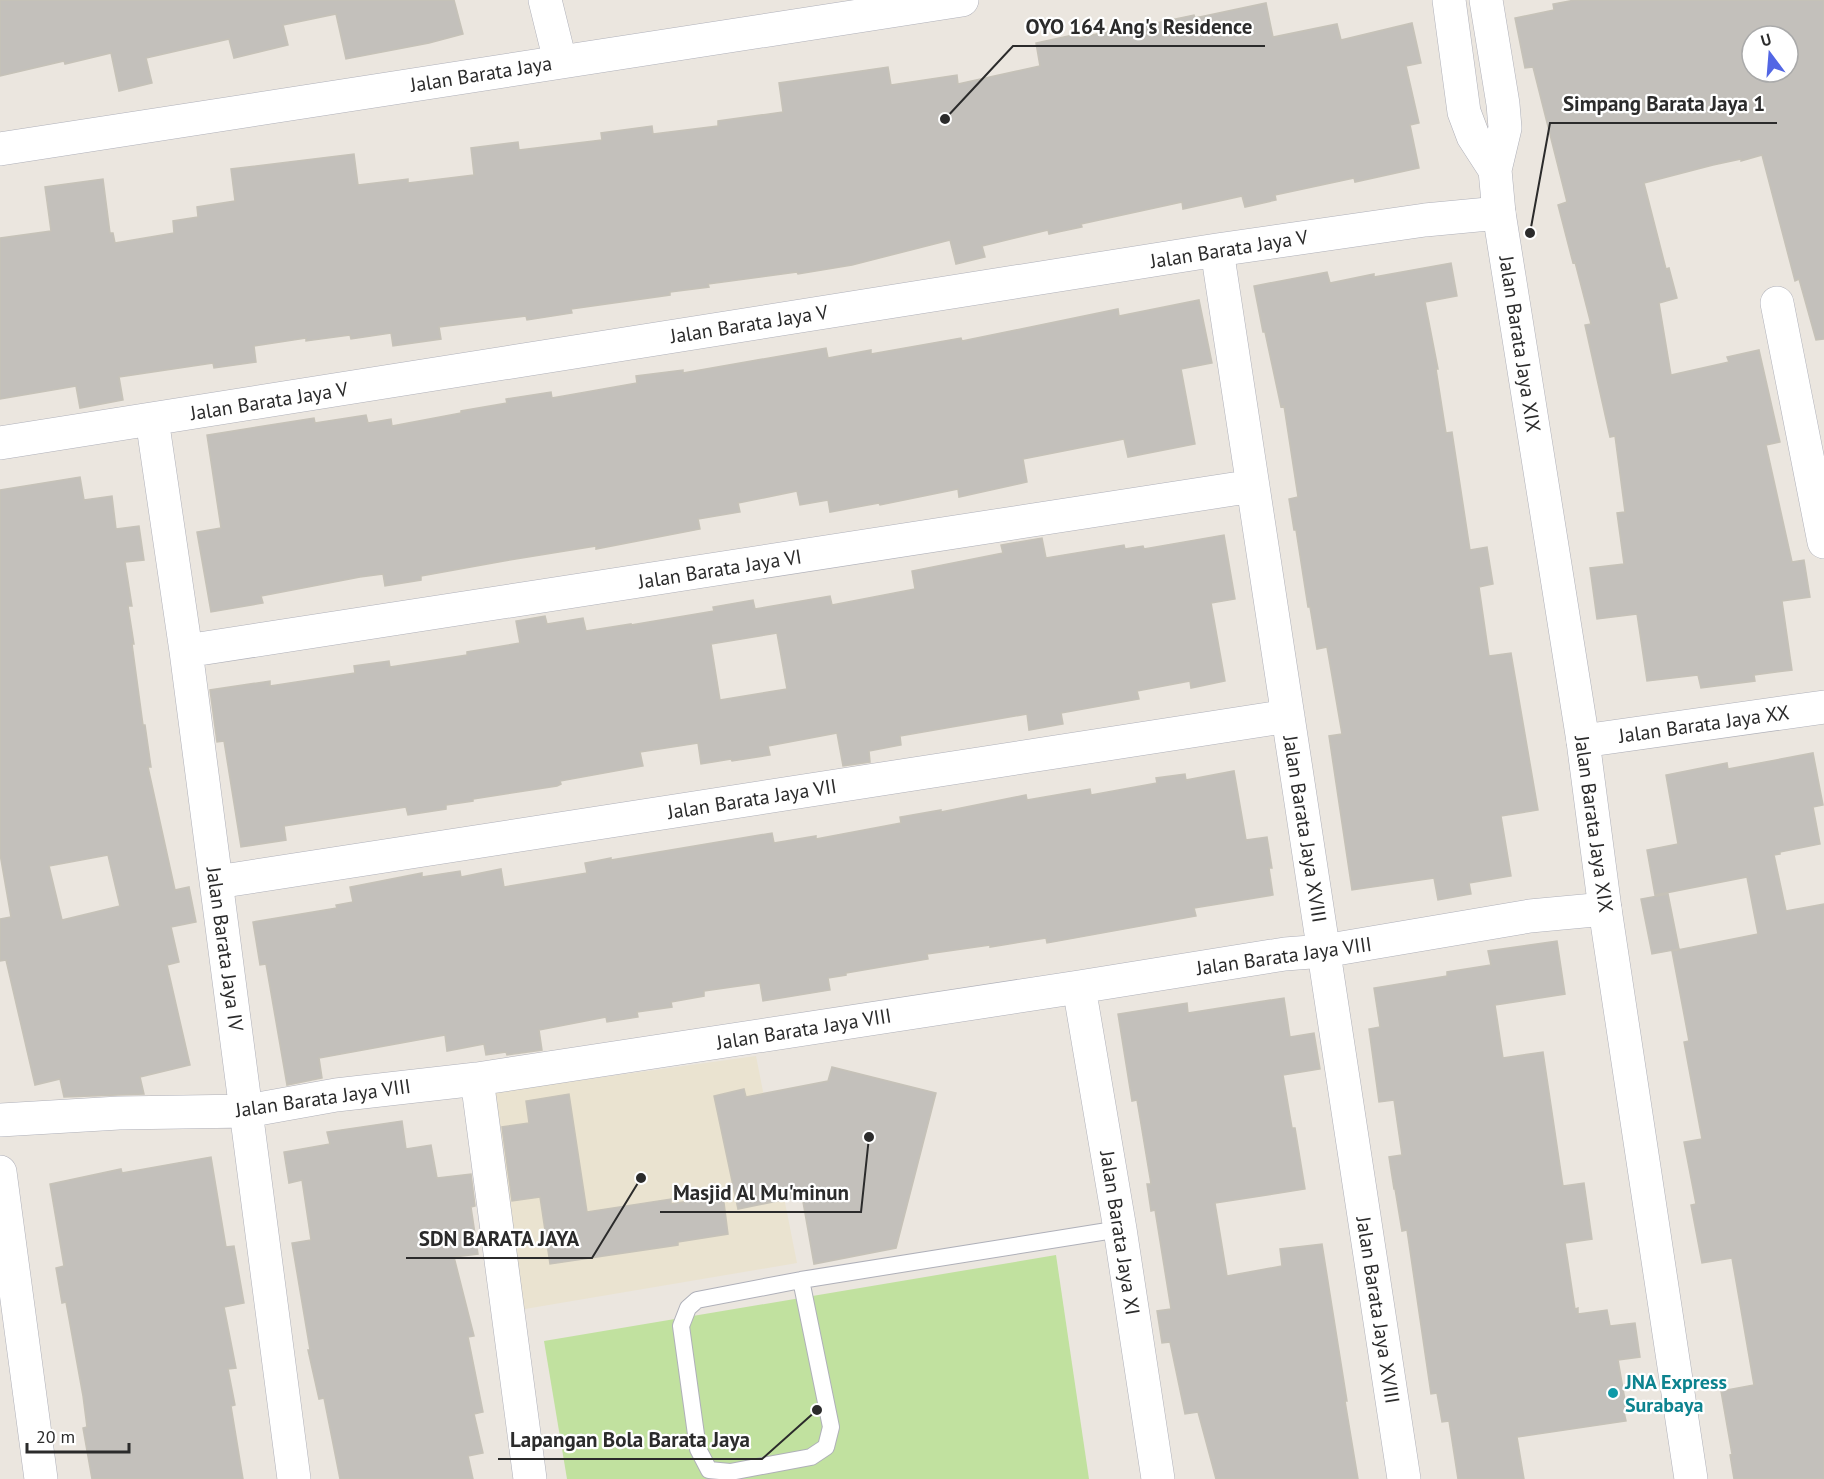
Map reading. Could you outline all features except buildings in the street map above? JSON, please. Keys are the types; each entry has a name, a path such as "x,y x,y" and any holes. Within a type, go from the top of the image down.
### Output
{"street":[{"path":"545,0 561,61"},
{"name":"Jalan Barata Jaya","path":"0,149 962,0"},
{"path":"1449,0 1464,112 1473,136 1495,170"},
{"path":"1486,0 1505,128 1495,170"},
{"name":"Jalan Barata Jaya XIX","path":"1495,170 1499,213 1583,741 1605,909 1690,1479"},
{"name":"Jalan Barata Jaya V","path":"0,442 1217,250 1425,220 1499,213"},
{"name":"Jalan Barata Jaya XVIII","path":"1217,250 1404,1479"},
{"path":"1777,303 1824,542"},
{"name":"Jalan Barata Jaya IV","path":"152,419 217,882 294,1479"},
{"name":"Jalan Barata Jaya VI","path":"186,651 1253,486"},
{"name":"Jalan Barata Jaya XX","path":"1583,741 1824,706"},
{"name":"Jalan Barata Jaya VII","path":"217,882 1288,717"},
{"name":"Jalan Barata Jaya VIII","path":"0,1120 118,1113 247,1111 336,1095 477,1079 1285,954 1324,951 1530,916 1605,909"},
{"name":"Jalan Barata Jaya XI","path":"1079,987 1120,1229 1158,1479"},
{"path":"477,1079 530,1479"},
{"path":"0,1172 41,1479"}],"lane":[{"path":"801,1281 831,1426 826,1448 811,1457 730,1472 709,1470 698,1449 681,1326 688,1308 697,1300 801,1281 1120,1229"}],"shaded area":[{"path":"756,1056 797,1263 519,1310 489,1093"}],"green space":[{"path":"1056,1255 1089,1479 567,1479 544,1341"}],"place":[{"name":"OYO 164 Ang's Residence","path":"945,119"},
{"name":"Simpang Barata Jaya 1","path":"1530,233"},
{"name":"Masjid Al Mu'minun","path":"869,1137"},
{"name":"SDN BARATA JAYA","path":"641,1178"},
{"name":"JNA Express Surabaya","path":"1613,1393"},
{"name":"Lapangan Bola Barata Jaya","path":"817,1410"}]}
